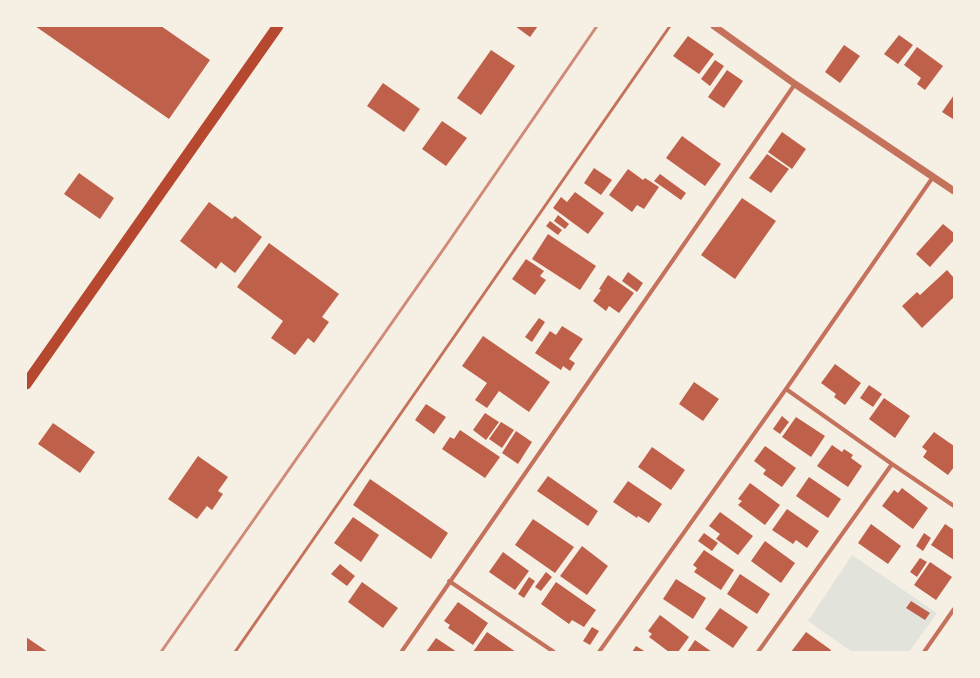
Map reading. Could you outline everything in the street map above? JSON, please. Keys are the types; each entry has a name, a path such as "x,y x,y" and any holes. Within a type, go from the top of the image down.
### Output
{"highway":[{"path":"26,384 278,26"}],"street":[{"path":"714,26 795,84 954,191"},
{"path":"402,652 449,581 795,84"},
{"path":"599,652 786,389 933,176"},
{"path":"786,389 954,506"},
{"path":"758,652 892,464"},
{"path":"449,581 554,652"},
{"path":"924,652 954,609"}],"lane":[{"path":"235,652 670,26"}],"shaded area":[{"path":"852,555 937,613 909,652 852,652 808,621"}],"building":[{"path":"35,26 161,26 210,60 169,119"},
{"path":"515,26 538,26 530,37"},
{"path":"899,35 913,45 898,64 884,54"},
{"path":"688,36 714,54 699,74 673,56"},
{"path":"844,45 860,56 840,83 825,72"},
{"path":"917,47 943,66 925,90 917,84 921,78 904,65"},
{"path":"491,50 515,66 481,115 457,98"},
{"path":"715,60 724,66 710,86 701,79"},
{"path":"727,70 743,81 724,108 708,97"},
{"path":"383,83 420,109 404,132 367,106"},
{"path":"954,95 954,117 953,119 942,112"},
{"path":"442,121 467,138 446,166 422,149"},
{"path":"782,132 806,149 792,169 768,152"},
{"path":"682,136 721,164 705,186 666,158"},
{"path":"767,154 789,169 771,193 749,178"},
{"path":"594,168 612,180 601,195 584,183"},
{"path":"628,169 643,180 645,178 659,187 644,209 637,205 632,212 609,195"},
{"path":"79,173 114,198 100,219 64,194"},
{"path":"660,174 686,193 681,200 654,181"},
{"path":"575,192 604,213 588,234 553,208 561,197 567,202"},
{"path":"742,198 776,221 735,279 701,255"},
{"path":"209,202 232,219 235,216 262,237 235,273 221,262 216,269 180,241"},
{"path":"558,215 569,224 565,229 554,221"},
{"path":"550,221 562,230 558,235 546,226"},
{"path":"943,224 954,233 954,240 930,267 916,254"},
{"path":"548,234 596,266 580,290 532,259"},
{"path":"269,243 339,294 322,317 329,322 314,343 308,338 295,355 271,338 283,321 237,287"},
{"path":"526,259 544,271 540,276 546,280 535,295 512,279"},
{"path":"947,270 954,278 954,297 922,328 902,306 917,292 920,295"},
{"path":"628,272 643,283 637,292 622,281"},
{"path":"608,275 634,293 619,313 609,306 606,311 593,301 601,290 599,289"},
{"path":"539,318 545,322 532,342 525,337"},
{"path":"562,326 583,339 569,359 575,363 570,371 563,366 561,370 535,353 550,331 556,335"},
{"path":"483,336 550,382 529,412 499,391 487,408 475,400 487,383 462,366"},
{"path":"835,364 861,383 845,405 834,397 836,394 821,383"},
{"path":"694,382 719,399 703,421 679,404"},
{"path":"869,385 882,394 873,407 860,398"},
{"path":"884,398 910,416 895,438 869,419"},
{"path":"426,404 446,417 434,434 415,420"},
{"path":"485,413 499,422 486,440 473,430"},
{"path":"782,416 789,422 780,434 773,429"},
{"path":"796,417 825,436 811,457 782,437"},
{"path":"501,422 514,430 502,448 489,439"},
{"path":"53,423 95,452 80,473 38,444"},
{"path":"460,430 500,457 485,478 442,449 450,437 454,439"},
{"path":"516,431 532,442 518,464 502,453"},
{"path":"934,432 954,446 954,467 948,475 923,457 927,451 922,447"},
{"path":"832,445 842,452 844,449 853,455 851,458 862,466 848,487 817,466"},
{"path":"765,446 796,468 782,487 763,474 766,470 754,461"},
{"path":"652,447 685,470 671,490 638,467"},
{"path":"198,456 228,477 218,491 223,494 212,510 207,506 197,519 168,499"},
{"path":"548,476 598,511 588,526 537,491"},
{"path":"809,477 841,499 828,518 796,496"},
{"path":"370,479 448,533 431,559 353,505"},
{"path":"628,481 662,504 649,523 638,516 637,518 613,502"},
{"path":"750,483 780,505 765,525 738,505 742,501 738,499"},
{"path":"902,488 928,508 913,529 882,506 894,490 898,493"},
{"path":"787,509 819,531 807,548 796,540 793,544 772,530"},
{"path":"720,512 753,536 738,555 716,539 720,534 709,526"},
{"path":"353,517 379,535 361,562 334,543"},
{"path":"533,519 574,547 555,573 515,545"},
{"path":"871,524 901,546 888,564 858,543"},
{"path":"945,524 954,530 954,560 931,545"},
{"path":"704,533 718,543 712,551 698,541"},
{"path":"924,533 931,538 923,551 916,546"},
{"path":"765,541 795,563 781,583 751,561"},
{"path":"582,546 608,566 587,595 560,576"},
{"path":"704,550 734,570 721,590 694,572 697,568 693,565"},
{"path":"503,552 529,571 515,590 489,572"},
{"path":"920,558 927,562 917,577 910,572"},
{"path":"930,562 952,577 936,600 914,585"},
{"path":"340,564 355,576 347,586 331,574"},
{"path":"546,572 552,577 541,591 535,587"},
{"path":"740,574 770,594 757,614 727,594"},
{"path":"529,577 535,581 524,598 518,594"},
{"path":"676,579 706,598 693,619 663,599"},
{"path":"362,582 398,608 383,628 348,602"},
{"path":"556,582 596,610 584,627 572,620 569,624 541,604"},
{"path":"911,601 930,613 925,620 906,608"},
{"path":"458,602 488,623 473,645 448,628 450,625 444,621"},
{"path":"720,608 748,627 733,648 705,629"},
{"path":"660,615 689,637 678,652 669,652 649,637 652,634 648,631"},
{"path":"592,627 599,631 590,645 583,641"},
{"path":"487,632 516,652 473,652"},
{"path":"806,632 831,650 830,652 791,652"},
{"path":"26,637 48,652 26,652"},
{"path":"436,638 457,652 426,652"},
{"path":"695,640 712,652 687,652"},
{"path":"636,646 646,652 632,652"}],"railway":[{"path":"161,652 445,247 597,26"}]}
